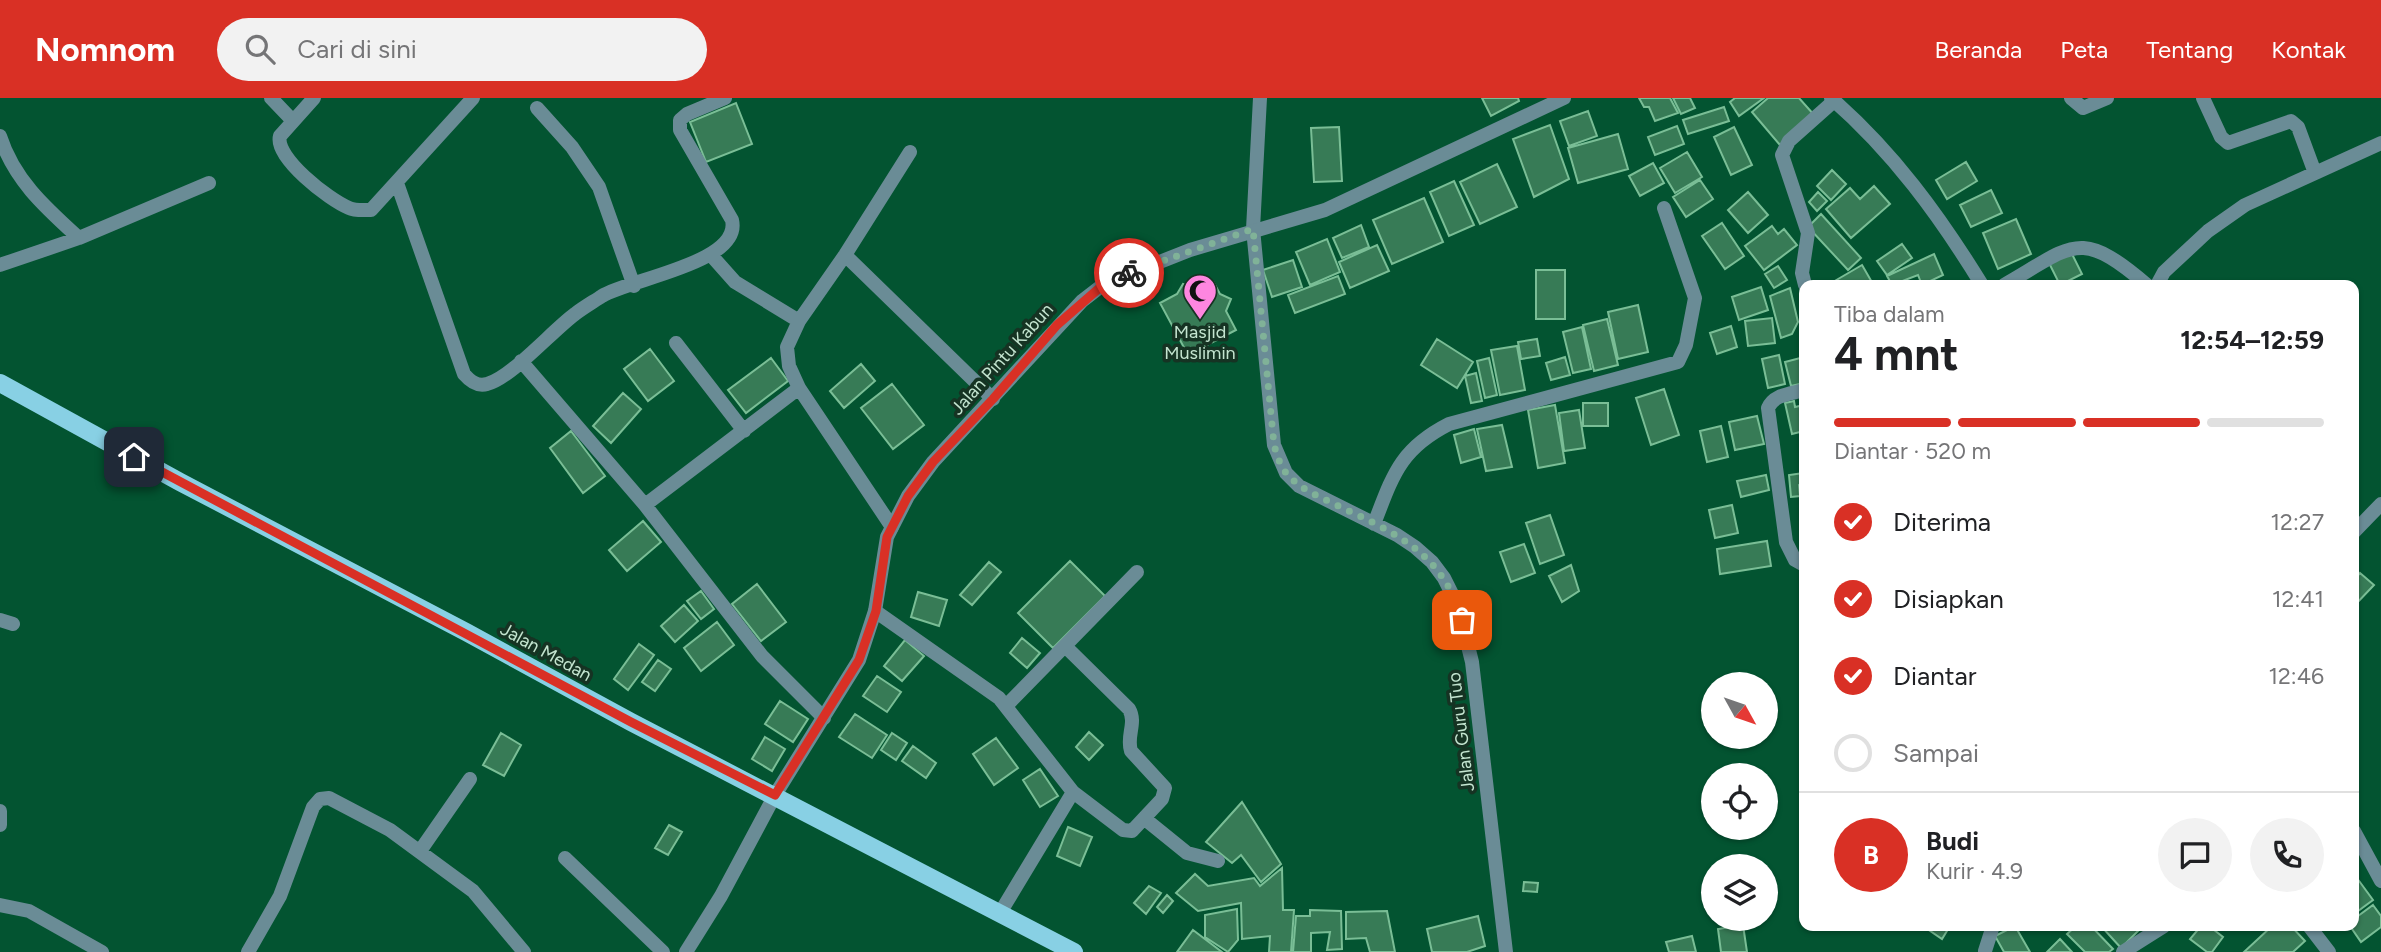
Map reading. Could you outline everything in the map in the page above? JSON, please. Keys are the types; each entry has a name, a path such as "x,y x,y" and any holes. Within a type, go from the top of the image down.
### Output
{"main road":[{"name":"Jalan Medan","path":"0,383 310,552 1074,952"}],"street":[{"path":"271,98 293,121"},
{"path":"314,98 279,136 278,144 281,150 298,170 350,209 371,210 473,98"},
{"path":"397,183 464,374 471,382 489,384 521,361 574,314 607,293 634,286 711,255 731,237 734,229 732,220 680,130 680,120 687,114 725,98"},
{"name":"Jalan Guru Tuo","path":"1260,98 1253,229 1274,445 1286,473 1299,486 1397,535 1432,562 1458,606 1472,662 1506,952"},
{"name":"Jalan Pintu Kabun","path":"686,952 721,896 775,795 859,660 876,611 887,537 908,496 933,462 993,399 1057,325 1104,284 1190,250 1253,229 1325,210 1564,98"},
{"path":"2071,98 2083,108 2107,98"},
{"path":"2203,98 2221,137 2228,143 2291,121 2298,127 2315,173"},
{"path":"1804,280 1802,273 1808,233 1782,155 1789,141 1833,99 1868,130 1920,192 1944,223 1979,280"},
{"path":"537,108 572,147 599,187 634,286"},
{"path":"0,135 8,160 32,195 79,238"},
{"path":"2160,280 2164,272 2208,231 2245,205 2381,143"},
{"path":"892,527 799,388 789,366 787,348 799,321 845,256 910,152"},
{"path":"0,265 79,238 209,183"},
{"path":"1374,524 1395,468 1410,449 1449,424 1678,362 1686,345 1695,298 1664,208"},
{"path":"2013,280 2067,249 2079,246 2113,259 2140,280"},
{"path":"711,255 735,282 799,321"},
{"path":"845,256 993,399"},
{"path":"676,343 744,430"},
{"path":"521,361 645,505 762,656 824,718"},
{"path":"645,505 799,388"},
{"path":"1799,391 1779,397 1771,402 1768,408 1786,542 1794,560 1799,562"},
{"path":"2359,527 2381,504"},
{"path":"1007,705 1136,572"},
{"path":"876,611 1007,705 1073,792 1123,830 1134,830 1162,799 1165,788 1131,751 1129,744 1134,717 1129,709 1066,647"},
{"path":"420,851 470,779"},
{"path":"1000,913 1073,792"},
{"path":"248,952 280,896 313,807 320,800 329,798 390,830 473,891 523,952"},
{"path":"0,811 0,825"},
{"path":"1145,819 1187,853 1218,861"},
{"path":"2359,840 2381,881"},
{"path":"565,858 663,952"},
{"path":"0,905 29,911 102,952"},
{"path":"1984,952 1991,931"},
{"path":"2123,952 2156,931"},
{"path":"2313,931 2329,952"}],"building":[{"path":"1482,98 1518,98 1519,101 1491,116"},
{"path":"1639,98 1670,98 1678,113 1655,121 1649,107 1644,107"},
{"path":"1673,98 1690,98 1695,108 1681,114"},
{"path":"1735,98 1764,98 1739,116 1730,102"},
{"path":"1768,98 1799,98 1815,116 1780,145 1752,112"},
{"path":"736,103 752,144 706,162 690,122"},
{"path":"1724,107 1729,121 1688,134 1683,120"},
{"path":"1588,111 1597,136 1569,146 1560,121"},
{"path":"1550,125 1569,179 1534,197 1513,139"},
{"path":"1677,126 1684,144 1655,155 1648,137"},
{"path":"1339,127 1342,181 1314,182 1311,128"},
{"path":"1734,127 1752,165 1731,175 1714,137"},
{"path":"1618,134 1628,169 1578,183 1568,148"},
{"path":"1687,152 1702,177 1675,193 1660,168"},
{"path":"1966,162 1977,181 1947,199 1936,180"},
{"path":"1653,163 1664,183 1640,196 1629,176"},
{"path":"1497,164 1517,207 1480,224 1460,182"},
{"path":"1832,170 1846,184 1831,200 1817,186"},
{"path":"1700,180 1713,199 1686,217 1673,197"},
{"path":"1454,181 1474,225 1449,236 1430,192"},
{"path":"1874,186 1890,204 1851,238 1826,209 1850,188 1860,199"},
{"path":"1991,190 2002,213 1971,227 1960,205"},
{"path":"1748,192 1768,215 1748,233 1728,210"},
{"path":"1818,192 1827,201 1817,211 1809,202"},
{"path":"1424,198 1443,242 1392,264 1373,220"},
{"path":"1821,214 1861,258 1848,270 1808,227"},
{"path":"2016,219 2031,254 1998,269 1983,233"},
{"path":"1722,223 1744,256 1725,269 1702,236"},
{"path":"1361,225 1369,247 1342,258 1333,238"},
{"path":"1772,226 1778,234 1784,229 1797,245 1764,270 1745,246"},
{"path":"1327,239 1340,272 1310,285 1296,252"},
{"path":"1902,244 1912,258 1887,275 1877,261"},
{"path":"1377,245 1389,271 1350,288 1339,262"},
{"path":"2071,252 2082,274 2070,280 2058,280 2049,263"},
{"path":"1934,254 1943,275 1932,280 1920,280 1918,275 1905,280 1889,280 1887,276"},
{"path":"1293,260 1302,287 1272,297 1263,270"},
{"path":"1862,265 1871,280 1836,280"},
{"path":"1778,266 1787,280 1774,288 1765,274"},
{"path":"1536,270 1565,270 1565,319 1536,319"},
{"path":"1338,276 1345,294 1295,313 1288,295"},
{"name":"Masjid Muslimin","path":"1202,280 1208,287 1214,283 1220,294 1231,299 1226,311 1236,330 1188,355 1160,303 1177,294 1183,284 1193,287"},
{"path":"1761,287 1768,310 1739,320 1732,297"},
{"path":"1790,288 1798,322 1792,334 1781,338 1770,296"},
{"path":"1638,305 1648,352 1618,359 1608,312"},
{"path":"1772,318 1775,343 1748,346 1745,321"},
{"path":"1607,319 1618,365 1594,371 1583,325"},
{"path":"1731,326 1737,347 1717,354 1710,333"},
{"path":"1582,327 1591,369 1573,373 1563,332"},
{"path":"1437,339 1473,362 1457,388 1421,365"},
{"path":"1537,339 1540,356 1521,359 1518,342"},
{"path":"1517,346 1525,390 1500,395 1491,350"},
{"path":"650,349 674,381 648,401 624,369"},
{"path":"1779,355 1785,384 1768,388 1762,359"},
{"path":"1565,357 1570,375 1551,380 1546,363"},
{"path":"771,358 788,381 746,413 728,390"},
{"path":"1489,358 1497,395 1485,398 1477,361"},
{"path":"1799,358 1799,384 1791,386 1785,362"},
{"path":"861,364 875,381 844,408 830,391"},
{"path":"1476,373 1482,401 1471,403 1465,376"},
{"path":"892,384 924,425 893,449 861,408"},
{"path":"1664,389 1679,435 1651,445 1636,398"},
{"path":"623,393 641,409 611,443 593,426"},
{"path":"1794,401 1795,407 1799,406 1799,432 1792,434 1785,403"},
{"path":"1583,403 1608,403 1608,426 1583,426"},
{"path":"1555,405 1565,463 1538,468 1528,410"},
{"path":"1579,410 1585,448 1564,451 1559,413"},
{"path":"1757,416 1764,444 1735,450 1729,422"},
{"path":"1502,425 1512,467 1486,471 1477,429"},
{"path":"1721,426 1728,457 1707,462 1700,431"},
{"path":"1474,429 1481,457 1461,463 1454,435"},
{"path":"571,431 605,476 583,493 550,448"},
{"path":"1799,474 1799,496 1791,497 1789,475"},
{"path":"1766,475 1769,490 1741,497 1737,481"},
{"path":"1732,505 1738,533 1715,538 1709,510"},
{"path":"1550,515 1564,555 1540,564 1526,523"},
{"path":"643,521 661,542 627,571 609,550"},
{"path":"1767,541 1771,566 1720,574 1717,549"},
{"path":"1524,544 1535,573 1511,582 1500,552"},
{"path":"1070,561 1105,596 1053,648 1018,613"},
{"path":"989,562 1001,572 972,605 960,595"},
{"path":"1571,565 1579,591 1562,602 1549,576"},
{"path":"2359,574 2374,585 2359,601"},
{"path":"757,584 786,622 761,641 732,604"},
{"path":"701,591 714,609 701,619 687,601"},
{"path":"918,592 947,600 939,626 911,617"},
{"path":"684,605 698,621 675,642 661,626"},
{"path":"717,622 734,645 701,671 684,648"},
{"path":"1022,638 1040,653 1027,668 1010,653"},
{"path":"905,640 924,656 902,681 884,666"},
{"path":"639,644 654,655 628,690 614,679"},
{"path":"658,660 671,669 655,691 642,682"},
{"path":"877,676 901,692 887,712 863,696"},
{"path":"780,701 808,719 793,742 765,724"},
{"path":"855,714 887,735 872,758 839,737"},
{"path":"1089,732 1103,745 1089,760 1076,747"},
{"path":"501,733 521,745 504,776 483,765"},
{"path":"892,733 907,743 896,760 881,750"},
{"path":"765,737 785,749 772,771 752,759"},
{"path":"996,738 1018,768 994,785 973,754"},
{"path":"913,746 936,763 926,778 902,761"},
{"path":"1040,769 1058,796 1040,807 1023,780"},
{"path":"1242,802 1281,864 1261,882 1241,855 1232,863 1206,842"},
{"path":"669,825 682,832 668,855 655,848"},
{"path":"1068,827 1092,837 1080,866 1057,856"},
{"path":"1282,868 1283,910 1294,910 1291,952 1269,952 1270,936 1242,939 1241,903 1198,911 1176,893 1195,874 1208,886 1254,878 1260,886"},
{"path":"2359,881 2373,900 2359,910"},
{"path":"1524,882 1538,883 1537,892 1523,891"},
{"path":"1149,886 1161,893 1146,914 1134,903"},
{"path":"1167,895 1173,901 1163,913 1157,907"},
{"path":"2373,905 2381,916 2381,927 2361,942 2353,931 2359,931 2359,915"},
{"path":"1237,909 1238,940 1228,952 1205,937 1205,915"},
{"path":"1310,910 1341,911 1342,949 1327,950 1330,932 1311,933 1311,952 1293,952 1296,916 1310,916"},
{"path":"1387,911 1395,952 1370,952 1366,938 1346,939 1346,912"},
{"path":"1478,916 1485,946 1467,952 1432,952 1427,929"},
{"path":"1193,930 1222,952 1177,952"},
{"path":"1718,931 1744,931 1747,952 1721,952"},
{"path":"1930,931 1947,931 1942,939"},
{"path":"2005,931 2018,931 2030,952 2004,952 1995,936"},
{"path":"2070,931 2096,931 2113,949 2109,952 2085,952 2067,934"},
{"path":"2106,931 2138,931 2121,948"},
{"path":"2197,931 2215,931 2223,937 2212,952 2207,952 2190,939"},
{"path":"2267,931 2296,931 2305,941 2293,952 2244,952"},
{"path":"1692,936 1696,952 1669,952 1666,942"},
{"path":"2060,939 2072,952 2047,952"}],"way so far":[{"path":"1129,273 1253,229 1274,445 1279,461 1299,486 1397,535 1415,547 1432,562 1444,578 1462,620"}],"place":[{"name":"Masjid Muslimin","path":"1200,321"}],"route":[{"path":"134,457 631,722 775,795 859,660 876,611 887,537 908,496 933,462 993,399 1057,325 1082,300 1104,284 1129,273"}]}
